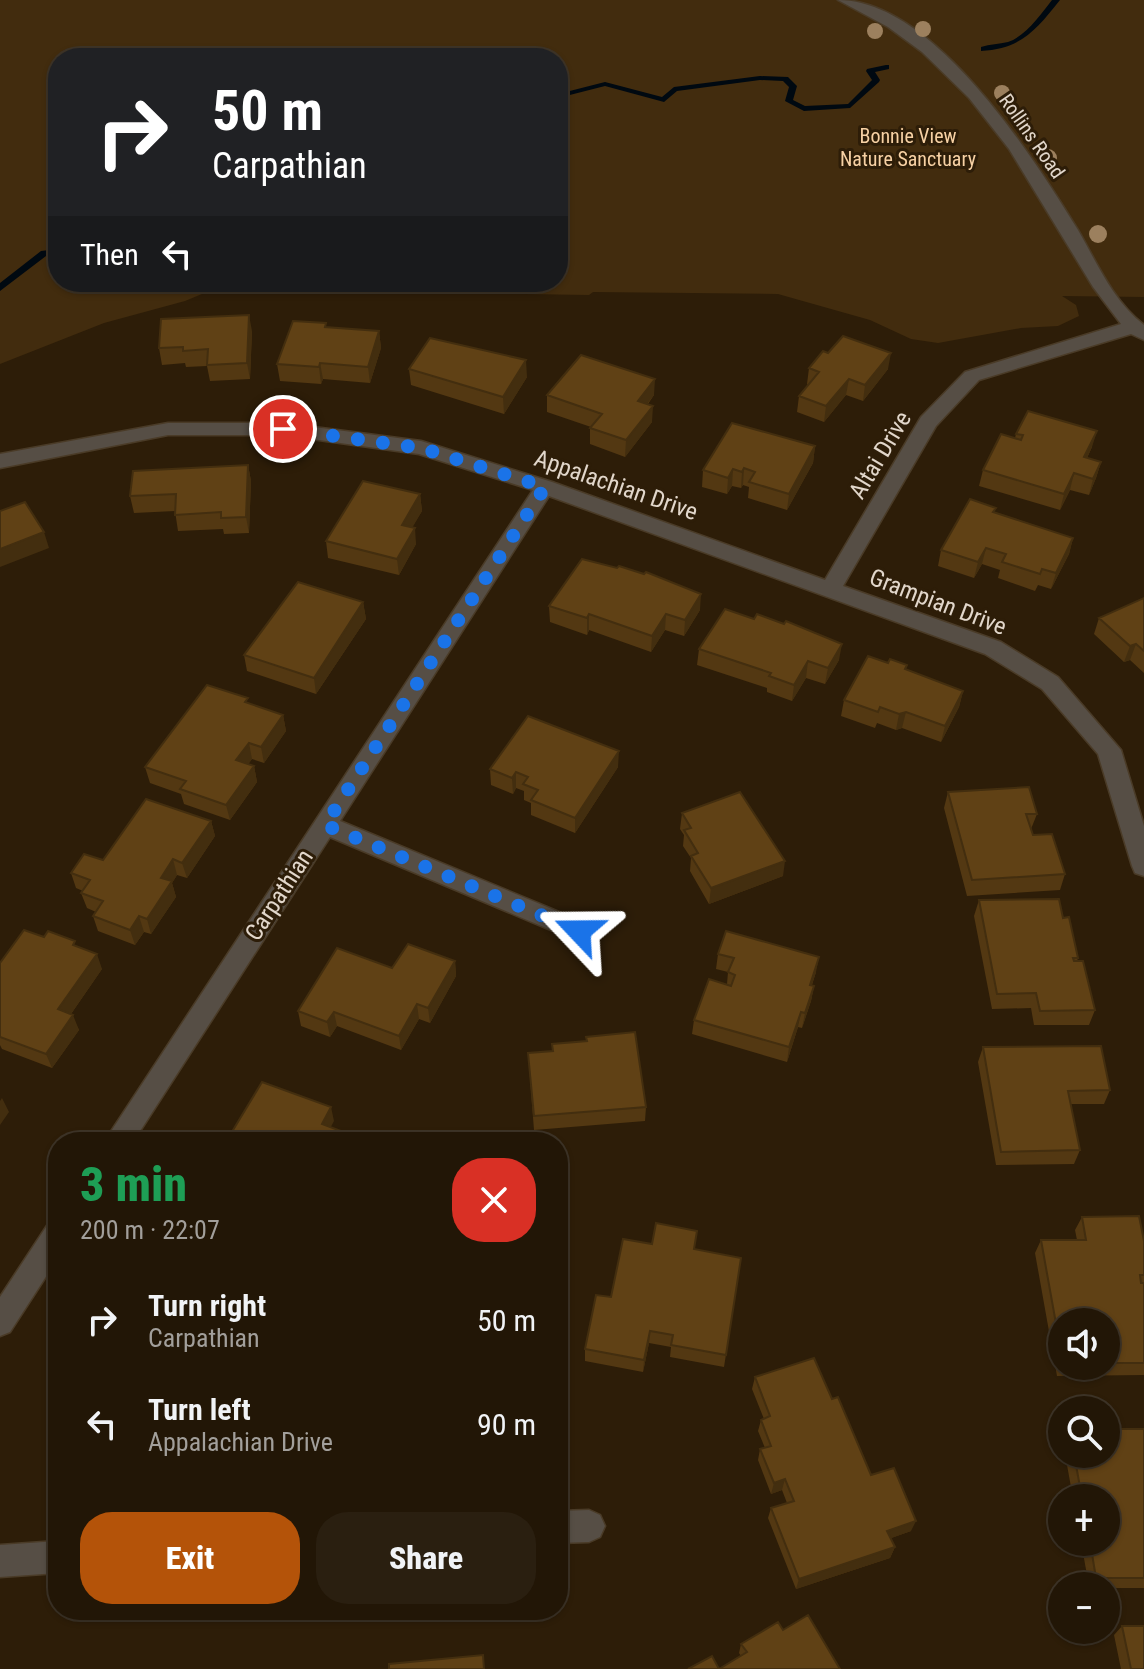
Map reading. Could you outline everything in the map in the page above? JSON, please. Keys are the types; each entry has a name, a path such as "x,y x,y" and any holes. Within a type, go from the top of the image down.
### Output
{"street":[{"name":"Rollins Road","path":"846,0 900,27 972,88 1028,164 1110,297 1138,330"},
{"name":"Altai Drive","path":"831,588 928,422 972,376 1138,330"},
{"name":"Appalachian Drive","path":"0,461 168,429 283,429 421,448 545,487 831,588"},
{"name":"Carpathian","path":"125,1132 545,487"},
{"name":"Grampian Drive","path":"831,588 993,648 1050,683 1109,750 1144,866"},
{"path":"325,825 579,931"},
{"path":"0,1322 48,1248"},
{"path":"568,1527 589,1526"},
{"path":"0,1561 48,1558"}],"green space":[{"name":"Bonnie View Nature Sanctuary","path":"0,0 1144,0 1144,297 1062,296 1076,305 1079,316 1058,326 1021,328 938,343 911,339 870,320 778,294 402,292 568,292 568,48 48,48 48,292 207,292 104,323 0,364"}],"building":[{"path":"249,315 247,363 207,365 208,349 183,351 183,347 159,348 161,319"},
{"path":"293,321 379,331 368,367 320,363 319,367 277,364"},
{"path":"843,336 891,353 865,385 849,379 826,406 799,396 819,372 809,368 823,351 828,353"},
{"path":"430,338 526,360 503,397 409,369"},
{"path":"581,355 655,379 638,401 653,406 626,440 590,428 602,414 547,395"},
{"path":"1028,411 1097,431 1084,457 1101,462 1093,479 1074,473 1064,494 983,470 1001,434 1021,440 1023,435 1016,434"},
{"path":"732,423 815,446 789,494 749,482 755,472 744,468 742,472 733,469 728,478 703,470"},
{"path":"248,465 246,517 221,518 221,512 175,515 176,494 130,496 133,471"},
{"path":"363,481 420,494 402,525 415,528 397,559 326,541"},
{"path":"970,499 996,508 993,512 1073,538 1056,573 1042,569 1040,574 1002,562 1006,554 986,548 978,562 941,550"},
{"path":"25,502 44,532 0,549 0,511"},
{"path":"582,559 646,572 701,594 685,620 666,614 652,636 589,614 587,618 549,606"},
{"path":"298,582 363,602 314,678 244,655"},
{"path":"1144,598 1144,651 1136,644 1130,646 1099,618"},
{"path":"725,609 754,619 757,614 784,624 786,621 842,644 828,668 808,661 794,685 769,676 771,673 699,649"},
{"path":"868,656 907,665 905,669 963,691 945,726 906,712 899,714 880,707 878,712 844,700"},
{"path":"207,685 248,698 245,702 283,715 261,747 249,743 236,760 254,766 226,805 180,789 186,781 145,767"},
{"path":"528,716 619,751 575,818 531,800 538,790 523,784 528,777 516,772 512,778 490,769"},
{"path":"1029,787 1037,814 1026,814 1033,835 1052,834 1065,874 972,880 948,792"},
{"path":"740,792 785,861 711,888 691,856 698,853 684,830 691,828 682,813"},
{"path":"146,799 211,821 182,863 173,859 161,878 172,881 147,919 139,916 130,930 93,916 103,901 81,893 90,880 71,873 84,854 103,860"},
{"path":"1059,899 1063,918 1069,917 1078,958 1073,958 1074,961 1083,961 1095,1010 1040,1011 1036,993 997,994 979,900"},
{"path":"24,930 44,937 48,931 75,941 73,945 97,954 58,1009 73,1015 46,1054 0,1037 0,963"},
{"path":"726,931 819,957 805,1013 801,1012 789,1047 694,1020 709,979 731,986 735,975 728,972 734,958 718,954"},
{"path":"408,944 455,961 428,1008 417,1004 399,1036 334,1012 327,1022 298,1011 337,948 392,968"},
{"path":"635,1032 646,1107 534,1116 528,1053 553,1051 552,1044 587,1041 586,1037"},
{"path":"1101,1046 1110,1090 1068,1091 1080,1150 1001,1152 983,1047"},
{"path":"262,1082 331,1107 322,1124 341,1131 340,1132 232,1132"},
{"path":"1139,1216 1144,1241 1144,1275 1140,1275 1141,1283 1144,1283 1144,1363 1120,1363 1120,1308 1053,1308 1041,1240 1086,1240 1082,1217"},
{"path":"656,1223 697,1231 694,1249 741,1258 726,1355 671,1345 673,1335 650,1331 644,1360 585,1349 596,1295 611,1297 623,1239 652,1244"},
{"path":"814,1358 832,1399 838,1397 871,1475 894,1468 916,1521 887,1531 895,1547 799,1579 771,1508 794,1501 785,1479 774,1483 760,1449 771,1446 761,1420 770,1416 755,1377"},
{"path":"1120,1429 1144,1429 1144,1578 1120,1578 1120,1572 1095,1572 1092,1556 1120,1556 1120,1484 1079,1484 1077,1468 1120,1468"},
{"path":"808,1615 840,1669 719,1669 747,1652 741,1644 778,1622 783,1630"},
{"path":"1122,1626 1144,1626 1144,1669 1131,1669"},
{"path":"483,1655 484,1669 389,1669 389,1664"},
{"path":"712,1656 719,1669 688,1669"}],"waterway":[{"path":"984,49 1015,42 1056,0"},
{"path":"568,93 605,84 664,100 674,89 760,78 785,79 793,86 789,101 804,109 850,106 876,80 870,71 886,67"},
{"path":"0,288 48,253"}],"route":[{"path":"283,429 421,448 545,487 325,825 579,931"}]}
